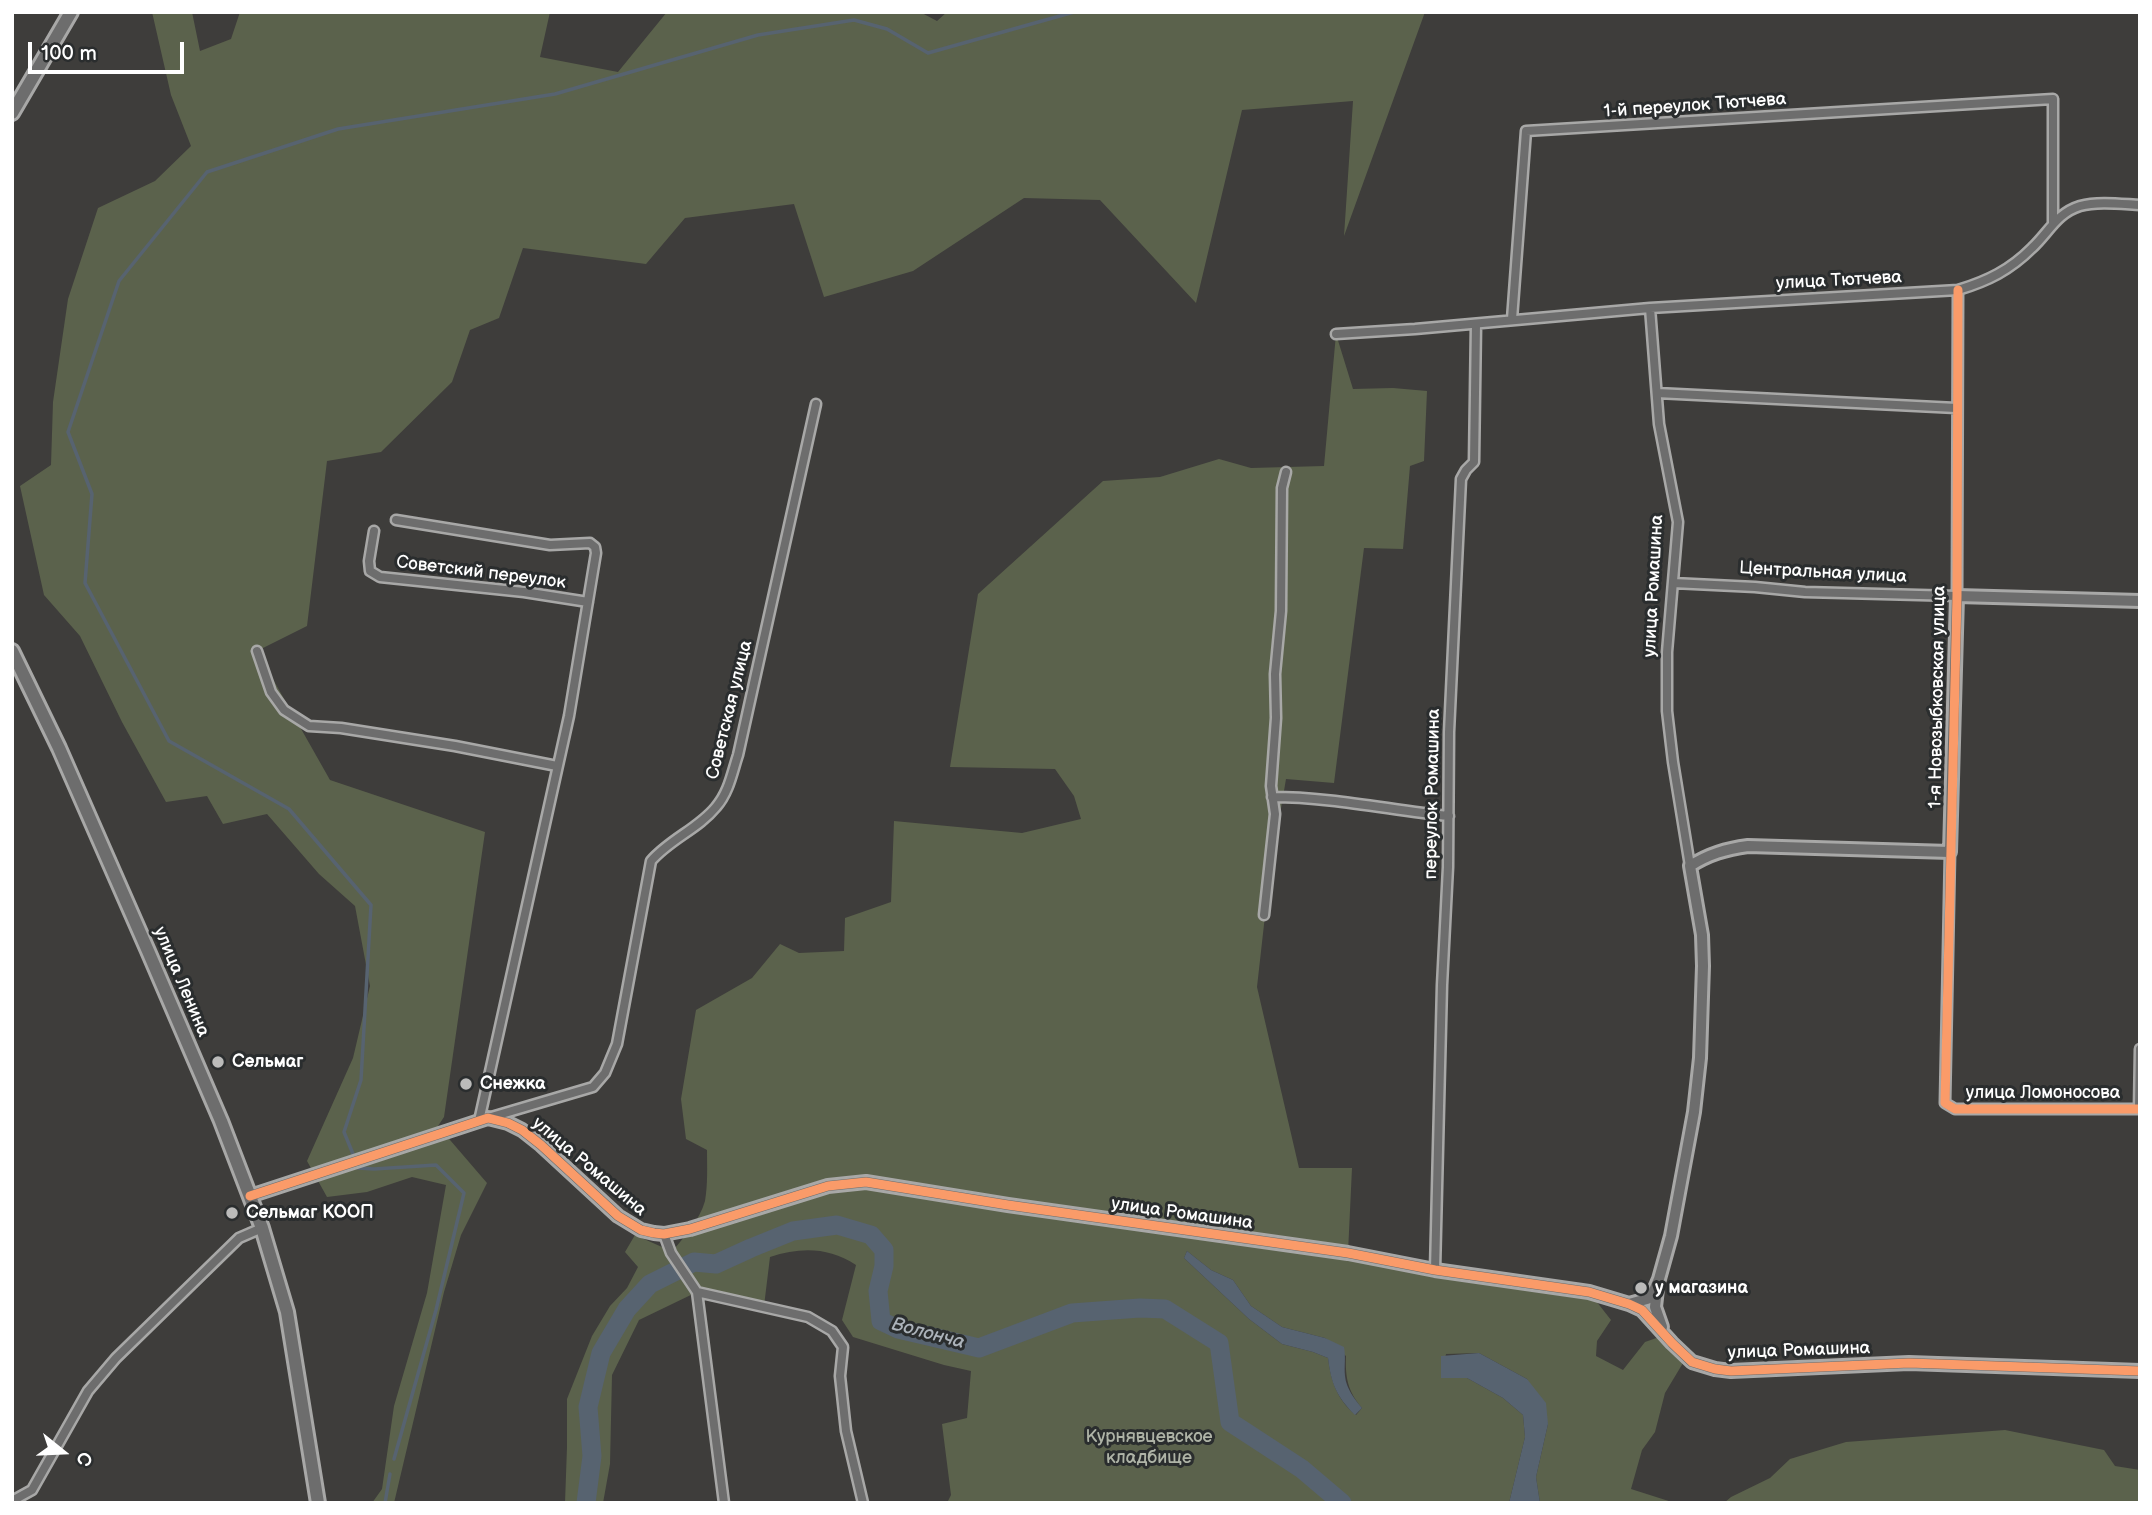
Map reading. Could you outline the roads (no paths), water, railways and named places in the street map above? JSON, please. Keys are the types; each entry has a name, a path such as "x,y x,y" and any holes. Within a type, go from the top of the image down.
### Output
{"main road":[{"path":"12,113 71,12"},
{"name":"улица Ленина","path":"12,651 59,748 212,1099 262,1228 288,1311 318,1503"}],"street":[{"name":"1-й переулок Тютчева","path":"1512,319 1526,131 2053,99 2053,224"},
{"name":"улица Тютчева","path":"1336,334 1650,308 1958,290 1986,282 2012,265 2035,246 2065,212 2082,205 2140,205"},
{"name":"1-я Новозыбковская улица","path":"1947,1105 1957,597 1958,290"},
{"name":"улица Ромашина","path":"1650,308 1659,424 1678,522 1667,652 1667,710 1690,866"},
{"name":"переулок Ромашина","path":"1436,1270 1449,733 1461,479 1474,462 1476,324"},
{"path":"1657,393 1956,408"},
{"name":"Советская улица","path":"483,1119 593,1087 605,1073 617,1044 651,861 717,807 731,779 816,404"},
{"path":"1264,915 1275,814 1271,786 1276,718 1275,674 1281,611 1283,488 1286,472"},
{"path":"250,1196 483,1119 569,716 595,547 590,543 550,545 396,520"},
{"name":"Советский переулок","path":"374,531 370,571 380,577 524,592 588,602"},
{"name":"Центральная улица","path":"1673,583 1805,592 2140,601"},
{"path":"257,651 271,692 284,710 309,726 341,728 444,744 557,766"},
{"path":"1272,797 1362,803 1412,813 1449,816"},
{"path":"1629,1304 1652,1295 1658,1279 1673,1224 1694,1112 1703,1001 1702,935 1690,866 1722,850 1748,846 1950,852"},
{"path":"2139,1109 2140,1049"},
{"name":"улица Ломоносова","path":"1947,1105 1955,1109 2139,1109"},
{"name":"улица Ромашина","path":"483,1119 508,1123 541,1144 597,1198 631,1225 641,1230 664,1234 690,1229 828,1186 866,1182 1589,1292 1642,1310 1692,1362 1731,1371 1909,1363 2140,1371"},
{"path":"12,1501 32,1489 88,1391 116,1358 239,1238 262,1228"},
{"path":"664,1234 680,1268 696,1292 724,1503"},
{"path":"1658,1279 1655,1307 1665,1335"},
{"path":"696,1292 808,1317 832,1331 843,1347 840,1376 846,1431 863,1503"}],"water":[{"path":"1187,1251 1211,1270 1233,1280 1251,1306 1282,1327 1325,1338 1344,1347 1346,1380 1351,1394 1362,1408 1355,1415 1339,1396 1333,1383 1328,1358 1282,1344 1249,1319 1184,1258"},
{"path":"1479,1353 1527,1379 1546,1403 1548,1424 1536,1477 1540,1503 1509,1503 1525,1437 1523,1415 1503,1398 1467,1378 1441,1378 1441,1356"}],"waterway":[{"path":"353,1154 344,1132 361,1080 371,905 289,809 169,741 85,583 92,494 68,432 119,281 207,172 338,129 555,94 758,35 854,20 887,29 928,53 1074,12"},
{"path":"358,1168 436,1165 464,1193 436,1310 394,1459"},
{"name":"Волонча","path":"586,1503 592,1456 588,1407 601,1353 627,1309 650,1284 694,1262 716,1264 793,1231 837,1225 871,1235 884,1250 884,1266 878,1291 881,1321 898,1329 979,1348 1072,1313 1165,1309 1219,1343 1230,1422 1302,1469 1342,1503"},
{"path":"385,1503 390,1474"}],"place":[{"name":"Сельмаг","path":"218,1062"},
{"name":"Снежка","path":"466,1084"},
{"name":"Сельмаг КООП","path":"232,1213"},
{"name":"у магазина","path":"1641,1288"}],"park label":[{"name":"Курнявцевское кладбище","path":"1149,1447"}]}
